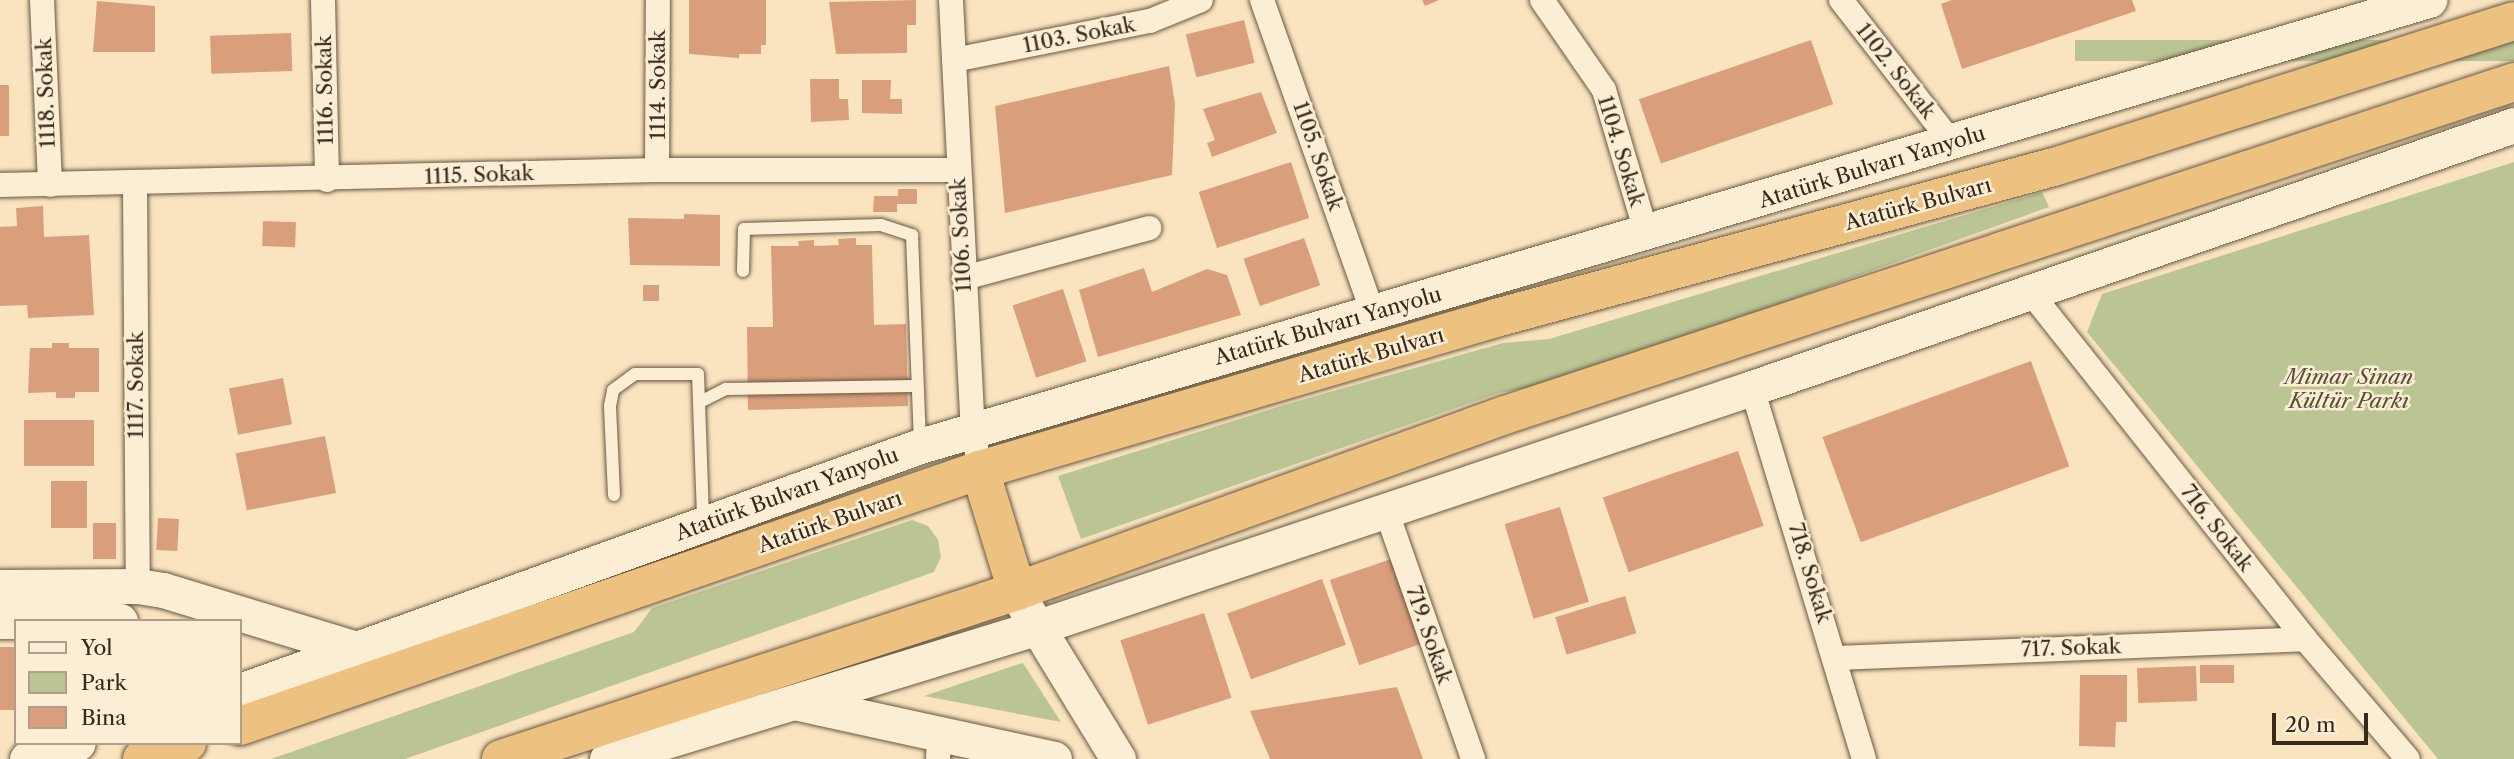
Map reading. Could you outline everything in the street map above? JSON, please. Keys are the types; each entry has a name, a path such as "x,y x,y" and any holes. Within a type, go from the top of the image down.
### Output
{"highway":[{"name":"Atatürk Bulvarı","path":"242,725 980,470 1496,318 2057,166 2514,21"},
{"path":"501,759 1017,590 1505,415 2514,82"},
{"path":"980,470 1017,590"},
{"path":"142,759 181,745"}],"street":[{"name":"1118. Sokak","path":"41,0 50,185"},
{"name":"1116. Sokak","path":"323,0 327,180"},
{"name":"1114. Sokak","path":"657,170 658,0"},
{"name":"1106. Sokak","path":"951,0 973,430 980,470"},
{"name":"1103. Sokak","path":"954,60 1150,21 1200,0"},
{"name":"1105. Sokak","path":"1262,0 1373,313"},
{"name":"1104. Sokak","path":"1542,0 1604,90 1647,235"},
{"name":"1102. Sokak","path":"1841,0 1952,143"},
{"name":"Atatürk Bulvarı Yanyolu","path":"242,690 920,446 1647,235 1952,143 2360,10 2429,0"},
{"path":"607,759 798,703 1035,628 1752,388 2514,125"},
{"name":"1115. Sokak","path":"0,185 327,180 657,170 958,170"},
{"name":"1117. Sokak","path":"135,183 138,586"},
{"path":"964,278 1149,228"},
{"name":"716. Sokak","path":"2031,293 2305,639 2408,759"},
{"name":"718. Sokak","path":"1752,388 1836,658 1864,759"},
{"name":"719. Sokak","path":"1385,510 1473,759"},
{"path":"0,587 138,586 416,666"},
{"path":"1017,590 1035,628 1118,759"},
{"name":"717. Sokak","path":"1836,658 2305,639"},
{"path":"798,703 938,748 1054,759"},
{"path":"27,759 72,745"}],"lane":[{"path":"743,271 744,229 881,225 912,235 915,386 920,446"},
{"path":"614,495 610,407 613,390 635,374 698,374 704,524"},
{"path":"700,402 726,389 915,386"}],"green space":[{"path":"2075,40 2514,40 2514,61 2075,61"},
{"name":"Mimar Sinan Kültür Parkı","path":"2514,162 2514,759 2438,759 2087,332 2102,294"},
{"path":"2042,192 2049,207 1565,381 1499,393 1081,539 1058,476 1284,405 1503,343 1549,339"},
{"path":"912,520 928,526 938,540 941,557 934,572 405,759 271,759 634,632 652,608"},
{"path":"1022,663 1061,722 924,696"}],"building":[{"path":"689,0 766,0 766,45 761,45 761,54 739,54 739,58 689,54"},
{"path":"916,0 916,25 907,25 907,53 836,54 829,2"},
{"path":"1422,0 1439,0 1425,6"},
{"path":"1952,0 2132,0 2136,11 1962,69 1941,4"},
{"path":"97,1 155,6 155,52 93,52"},
{"path":"1244,20 1255,63 1196,77 1186,35"},
{"path":"291,33 292,71 211,74 210,36"},
{"path":"1811,40 1833,104 1661,164 1639,99"},
{"path":"1169,66 1175,104 1172,175 1005,213 995,106"},
{"path":"810,79 839,79 839,99 848,99 849,120 811,122"},
{"path":"862,80 891,80 890,99 902,99 902,114 862,113"},
{"path":"0,85 9,85 9,136 0,136"},
{"path":"1261,92 1277,133 1212,157 1207,143 1215,140 1203,109"},
{"path":"1291,162 1309,218 1217,248 1199,192"},
{"path":"898,189 917,189 917,204 897,204 897,212 873,212 874,196 898,196"},
{"path":"43,206 44,237 89,235 94,315 28,318 27,305 0,306 0,227 17,226 16,208"},
{"path":"684,214 720,215 720,266 630,265 628,218 684,219"},
{"path":"263,221 296,222 295,247 262,246"},
{"path":"856,238 856,245 872,245 874,325 906,324 908,406 748,410 747,327 773,327 771,246 799,246 798,241 814,240 814,246 839,245 838,239"},
{"path":"1304,238 1320,285 1260,306 1243,259"},
{"path":"1144,268 1152,292 1207,269 1227,275 1241,315 1098,357 1079,290"},
{"path":"643,285 659,285 659,301 643,301"},
{"path":"1063,289 1086,361 1036,378 1013,305"},
{"path":"52,343 69,343 69,348 99,348 99,392 75,392 75,398 56,398 56,392 28,393 30,348 52,348"},
{"path":"2031,361 2069,466 1861,542 1822,437"},
{"path":"283,378 292,424 238,435 229,388"},
{"path":"24,420 94,420 94,466 24,466"},
{"path":"325,436 336,493 247,510 236,453"},
{"path":"1738,451 1764,526 1629,572 1603,498"},
{"path":"51,481 87,481 87,528 51,528"},
{"path":"1560,507 1589,602 1533,619 1505,524"},
{"path":"158,518 179,519 177,551 156,550"},
{"path":"93,523 116,523 116,559 93,559"},
{"path":"1397,557 1426,642 1359,665 1330,580"},
{"path":"1322,579 1346,645 1251,679 1227,614"},
{"path":"1625,596 1636,633 1567,655 1555,617"},
{"path":"1204,613 1232,698 1148,725 1120,640"},
{"path":"0,647 14,647 14,710 0,710"},
{"path":"2200,665 2234,665 2234,683 2200,683"},
{"path":"2196,666 2197,701 2138,703 2137,668"},
{"path":"2080,675 2127,675 2127,722 2116,722 2115,747 2079,746"},
{"path":"1397,687 1423,759 1270,759 1250,711"}]}
